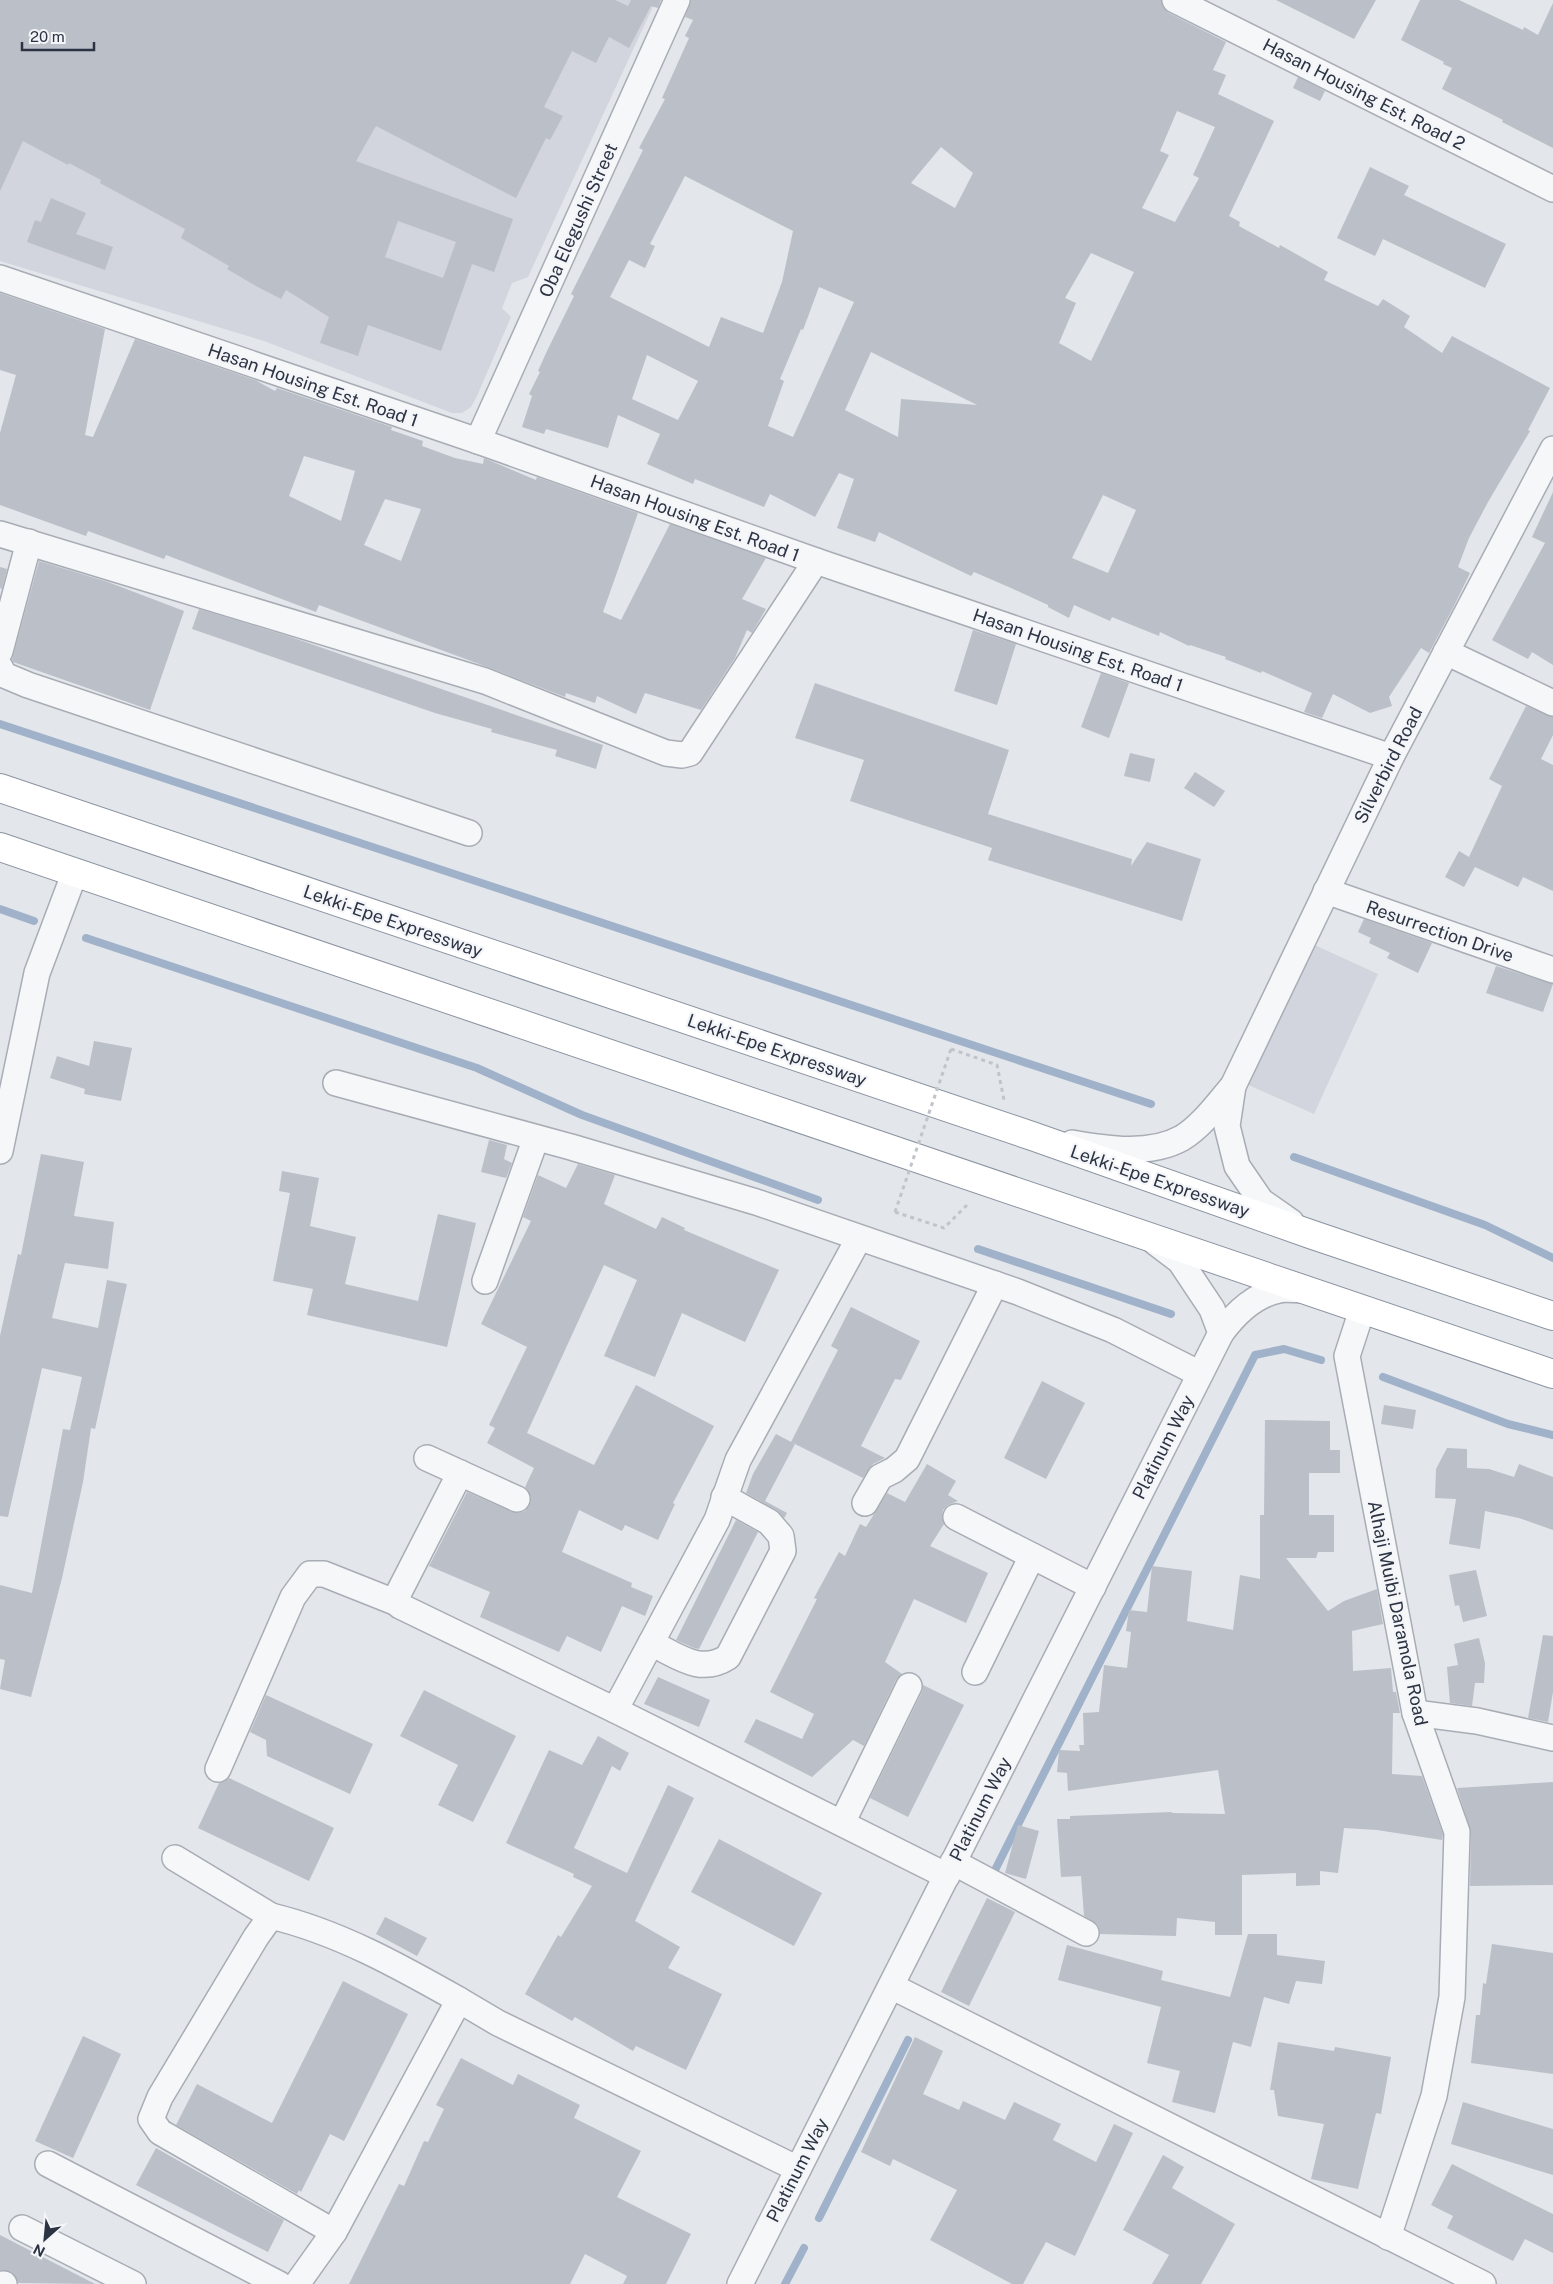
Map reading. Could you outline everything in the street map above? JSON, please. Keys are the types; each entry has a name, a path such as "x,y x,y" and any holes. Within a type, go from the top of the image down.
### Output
{"highway":[{"name":"Lekki-Epe Expressway","path":"0,788 1032,1136 1310,1234 1553,1316"},
{"path":"0,847 1553,1374"}],"street":[{"name":"Oba Elegushi Street","path":"478,441 677,0"},
{"name":"Hasan Housing Est. Road 2","path":"1176,0 1553,189"},
{"name":"Hasan Housing Est. Road 1","path":"0,278 478,441 816,561 1391,757"},
{"name":"Silverbird Road","path":"1233,1086 1391,757 1553,449"},
{"path":"0,534 486,680 666,754 682,755 690,753 816,561"},
{"path":"0,651 29,542"},
{"path":"1446,652 1553,703"},
{"path":"0,668 4,675 28,685 469,832"},
{"path":"0,1151 37,973 75,872"},
{"name":"Resurrection Drive","path":"1326,891 1553,970"},
{"path":"336,1083 536,1138 756,1202 994,1284 1113,1330 1200,1374"},
{"path":"1032,1136 1091,1146 1124,1149 1155,1148 1182,1138 1208,1115 1233,1086"},
{"path":"1233,1086 1227,1126 1237,1166 1261,1201 1310,1234"},
{"path":"485,1281 536,1138"},
{"path":"1146,1237 1180,1260 1212,1310 1221,1333"},
{"path":"615,1710 717,1520 738,1460 859,1238"},
{"path":"865,1503 880,1477 894,1470 906,1458 994,1284"},
{"name":"Platinum Way","path":"740,2284 1221,1333 1234,1316 1254,1301 1279,1290 1302,1290"},
{"name":"Alhaji Muibi Daramola Road","path":"1362,1310 1347,1356 1415,1713 1457,1832 1452,1997 1434,2096 1388,2237"},
{"path":"427,1458 517,1499"},
{"path":"396,1603 396,1598 460,1473"},
{"path":"651,1643 699,1666 716,1665 728,1658 783,1551 781,1536 769,1522 724,1497"},
{"path":"956,1517 1093,1587"},
{"path":"974,1672 1032,1556"},
{"path":"218,1769 293,1597 310,1574 324,1574 396,1603 842,1823 950,1869 1086,1933"},
{"path":"842,1823 909,1686"},
{"path":"1415,1713 1477,1720 1553,1738"},
{"path":"175,1858 271,1916 331,1935 368,1950 498,2023 798,2169"},
{"path":"271,1916 256,1936 160,2097 151,2119 160,2132 334,2232"},
{"path":"891,1986 1483,2284"},
{"path":"297,2284 334,2232 459,2000"},
{"path":"48,2164 279,2284"},
{"path":"22,2228 133,2284"}],"path":[{"path":"990,1183 944,1228 895,1212 951,1049 997,1065"}],"shaded area":[{"path":"0,0 656,0 528,277 512,283 502,308 511,317 477,396 471,407 462,413 452,413 264,341 0,261"},
{"path":"1308,942 1378,974 1314,1114 1244,1083"}],"building":[{"path":"0,0 615,0 628,6 631,0 661,0 658,8 651,6 629,48 609,37 596,63 572,51 544,107 563,116 550,140 546,138 516,198 376,126 356,161 513,219 494,272 472,264 441,351 368,325 358,356 320,343 329,317 286,290 281,299 256,286 227,269 229,266 181,238 185,229 100,183 101,180 23,141 0,191","holes":["398,221 456,242 443,278 385,257"]},
{"path":"691,0 1161,0 1163,7 1169,13 1226,42 1213,70 1226,75 1218,94 1274,121 1229,216 1240,222 1239,226 1279,248 1280,245 1328,272 1324,280 1378,306 1383,299 1410,316 1404,327 1442,353 1452,336 1550,388 1528,430 1530,431 1469,538 1458,567 1470,573 1454,606 1429,653 1421,648 1389,697 1392,706 1370,713 1333,694 1322,718 1304,712 1312,693 1262,671 1261,673 1225,659 1226,657 1189,646 1160,632 1159,636 1112,617 1110,621 1074,605 1069,618 1048,607 1048,605 1011,588 974,572 971,576 879,532 875,542 837,528 854,479 839,473 815,517 770,494 764,507 695,479 693,484 647,464 660,434 618,415 608,448 546,429 544,434 522,427 532,396 529,394 540,372 538,371 547,351 574,296 571,294 643,150 639,148 665,99 662,98 689,38 685,36 693,20 685,17","holes":["1177,111 1215,127 1193,175 1199,178 1175,222 1142,208 1169,155 1160,151","941,147 973,173 955,208 911,183","685,176 793,231 782,282 763,333 721,317 709,347 610,297 629,260 645,268 655,246 650,244","1091,253 1134,272 1091,361 1059,343 1076,303 1065,298","819,287 854,302 793,437 768,426 784,381 780,379 801,329 803,330","871,352 977,405 901,399 898,437 845,410","647,355 698,381 678,420 632,399","1103,495 1136,510 1108,573 1072,558"]},
{"path":"1276,0 1376,0 1354,39"},
{"path":"1420,0 1459,0 1523,30 1524,27 1538,35 1553,3 1553,148 1442,89 1452,68 1401,40"},
{"path":"1298,77 1325,91 1320,101 1293,88"},
{"path":"1370,167 1409,186 1404,195 1506,244 1485,288 1383,239 1375,256 1337,238"},
{"path":"51,198 86,213 76,234 113,247 105,270 27,242 35,220 41,222"},
{"path":"0,293 105,329 85,435 93,437 135,339 255,380 275,391 277,388 392,427 391,430 423,441 422,446 455,458 483,464 484,458 536,480 537,477 638,513 603,612 621,620 670,524 766,558 742,599 766,609 752,633 747,630 735,658 701,710 645,693 636,714 597,696 595,703 566,693 565,697 319,605 316,612 166,555 164,559 88,531 86,536 0,505 0,433 16,375 0,370","holes":["304,456 355,471 341,521 289,496","385,499 421,509 401,561 364,545"]},
{"path":"1553,492 1553,665 1532,652 1528,659 1492,640 1545,543 1532,537"},
{"path":"39,561 108,582 184,611 150,710 13,662 12,659"},
{"path":"0,567 7,569 2,589 0,588"},
{"path":"199,609 288,636 603,745 596,769 555,756 557,750 491,732 492,729 435,713 192,629"},
{"path":"973,630 1016,644 997,705 954,691"},
{"path":"1101,673 1129,683 1109,738 1081,727"},
{"path":"815,683 1009,750 988,814 1132,859 1131,866 1147,842 1201,859 1182,921 988,860 992,848 850,801 864,760 795,738"},
{"path":"1526,706 1553,717 1553,735 1541,759 1553,765 1553,891 1523,877 1518,887 1475,867 1464,887 1445,877 1459,851 1469,857 1502,786 1489,779"},
{"path":"1130,753 1155,759 1150,782 1124,776"},
{"path":"1195,772 1225,791 1214,807 1184,788"},
{"path":"1364,919 1432,943 1418,973 1387,958 1390,953 1369,943 1371,938 1358,932"},
{"path":"1496,966 1553,984 1543,1012 1486,993"},
{"path":"94,1041 132,1048 121,1101 84,1094 85,1089 50,1078 57,1056 89,1066"},
{"path":"489,1140 507,1145 504,1159 512,1163 506,1178 481,1172"},
{"path":"41,1154 84,1162 74,1216 114,1222 108,1269 65,1263 52,1318 98,1328 107,1280 127,1284 95,1429 91,1428 83,1482 62,1578 31,1697 0,1689 5,1660 0,1659 0,1585 32,1593 63,1429 70,1430 82,1377 42,1368 8,1517 0,1516 0,1336 18,1254 21,1255"},
{"path":"578,1164 615,1175 604,1204 656,1229 662,1217 685,1228 684,1230 779,1270 745,1342 682,1313 655,1377 604,1356 637,1280 604,1265 527,1433 594,1465 636,1385 714,1426 673,1503 675,1504 658,1540 625,1525 622,1531 579,1510 562,1552 632,1583 631,1587 653,1596 645,1616 622,1606 601,1652 567,1636 559,1652 480,1617 490,1592 429,1566 467,1492 512,1512 519,1513 525,1511 530,1504 531,1497 525,1487 534,1468 487,1443 495,1428 489,1425 527,1347 481,1324 531,1221 523,1217 538,1175 566,1188"},
{"path":"282,1171 319,1178 310,1226 356,1237 345,1284 418,1301 438,1214 476,1223 447,1347 307,1315 313,1289 273,1281 290,1193 279,1191"},
{"path":"851,1307 920,1341 901,1380 895,1379 861,1446 885,1458 873,1464 863,1478 791,1442 838,1350 831,1346"},
{"path":"1042,1381 1085,1403 1046,1479 1004,1458"},
{"path":"1384,1405 1416,1410 1413,1429 1381,1424"},
{"path":"1265,1420 1330,1421 1330,1450 1340,1450 1340,1473 1309,1473 1309,1515 1334,1515 1334,1552 1318,1552 1316,1558 1286,1558 1328,1611 1344,1601 1377,1589 1383,1624 1352,1631 1353,1671 1391,1668 1393,1692 1396,1692 1400,1713 1393,1713 1392,1774 1422,1776 1443,1834 1442,1840 1377,1830 1344,1828 1338,1873 1320,1871 1320,1885 1296,1886 1296,1873 1242,1875 1242,1935 1215,1935 1215,1922 1177,1918 1176,1936 1100,1934 1098,1925 1084,1916 1081,1876 1061,1877 1057,1819 1070,1819 1070,1816 1172,1812 1225,1814 1218,1770 1068,1791 1067,1773 1057,1772 1059,1750 1080,1751 1079,1745 1084,1745 1083,1713 1099,1712 1104,1665 1127,1668 1131,1632 1126,1631 1129,1610 1147,1612 1152,1566 1192,1571 1187,1621 1233,1630 1240,1575 1260,1579 1260,1515 1264,1515"},
{"path":"776,1434 795,1444 765,1501 787,1513 784,1518 776,1510 746,1493 753,1474"},
{"path":"1447,1448 1467,1449 1467,1468 1489,1469 1514,1477 1519,1464 1553,1477 1553,1530 1519,1518 1485,1511 1480,1549 1449,1544 1456,1499 1435,1498 1436,1469"},
{"path":"927,1464 956,1481 948,1495 958,1501 948,1505 943,1510 944,1524 930,1546 988,1573 966,1623 914,1599 885,1662 902,1674 896,1680 864,1746 853,1740 812,1777 744,1742 756,1719 802,1739 814,1714 770,1692 817,1599 814,1598 839,1552 845,1556 860,1524 866,1527 887,1493 905,1502"},
{"path":"736,1520 758,1532 699,1649 694,1648 676,1640"},
{"path":"1476,1570 1487,1616 1463,1622 1459,1605 1455,1606 1449,1575"},
{"path":"1543,1635 1553,1636 1553,1692 1548,1722 1528,1718"},
{"path":"1479,1638 1485,1663 1484,1683 1475,1683 1472,1706 1450,1703 1447,1667 1458,1665 1454,1644"},
{"path":"658,1677 710,1700 699,1727 644,1704"},
{"path":"923,1685 964,1705 908,1817 870,1798 922,1692"},
{"path":"424,1690 516,1736 473,1822 438,1805 458,1765 400,1736"},
{"path":"266,1695 373,1744 350,1794 267,1756 266,1740 250,1732"},
{"path":"598,1736 629,1753 620,1771 612,1766 574,1848 627,1873 668,1785 694,1798 635,1921 680,1947 668,1968 722,1994 686,2070 636,2046 633,2051 575,2017 572,2021 525,1994 558,1935 561,1937 592,1886 573,1877 574,1874 506,1843 549,1750 582,1765"},
{"path":"229,1778 334,1828 309,1881 198,1828 219,1783"},
{"path":"1553,1782 1553,1885 1470,1886 1471,1832 1457,1788"},
{"path":"1018,1825 1039,1831 1026,1879 1005,1873"},
{"path":"719,1839 822,1893 794,1946 691,1892"},
{"path":"987,1898 1015,1912 969,2006 941,1992"},
{"path":"385,1917 427,1938 417,1956 376,1934"},
{"path":"1248,1934 1277,1934 1277,1955 1325,1961 1322,1984 1296,1981 1289,2004 1264,1997 1251,2047 1233,2042 1215,2113 1172,2102 1180,2071 1147,2063 1161,2007 1058,1980 1067,1945 1163,1971 1161,1980 1230,1997"},
{"path":"1492,1944 1553,1953 1553,2074 1471,2063 1476,2015 1480,2015 1483,1983 1486,1984"},
{"path":"343,1981 408,2014 344,2141 330,2134 301,2192 299,2190 297,2194 176,2125 197,2084 272,2123"},
{"path":"83,2036 121,2054 73,2158 35,2141"},
{"path":"915,2037 943,2051 923,2094 959,2110 963,2101 1005,2120 1014,2102 1061,2124 1053,2140 1096,2162 1114,2124 1133,2133 1075,2256 1046,2242 1023,2284 1012,2284 930,2240 957,2190 893,2159 890,2166 861,2152"},
{"path":"1278,2042 1334,2051 1335,2047 1391,2057 1381,2114 1376,2113 1358,2189 1311,2179 1324,2124 1278,2116 1274,2090 1270,2090"},
{"path":"461,2058 513,2085 518,2074 580,2105 574,2118 641,2151 617,2197 691,2234 666,2284 623,2284 627,2276 585,2254 570,2284 349,2284 399,2184 404,2186 424,2141 428,2142 444,2109 436,2105"},
{"path":"1463,2102 1553,2129 1553,2175 1451,2144"},
{"path":"156,2148 284,2220 268,2252 136,2185"},
{"path":"1163,2155 1184,2167 1172,2188 1235,2224 1201,2284 1152,2284 1169,2255 1123,2230"},
{"path":"1452,2164 1553,2214 1553,2253 1525,2239 1513,2261 1447,2228 1453,2216 1431,2205"},
{"path":"0,2235 95,2284 18,2283 12,2272 0,2270"}],"waterway":[{"path":"0,724 1151,1104"},
{"path":"0,909 34,921"},
{"path":"86,938 477,1068 582,1115 818,1200"},
{"path":"1294,1157 1485,1225 1553,1258"},
{"path":"978,1249 1171,1314"},
{"path":"994,1872 1255,1355 1284,1349 1321,1360"},
{"path":"1383,1377 1508,1424 1553,1435"},
{"path":"819,2218 908,2040"},
{"path":"785,2284 804,2248"}]}
